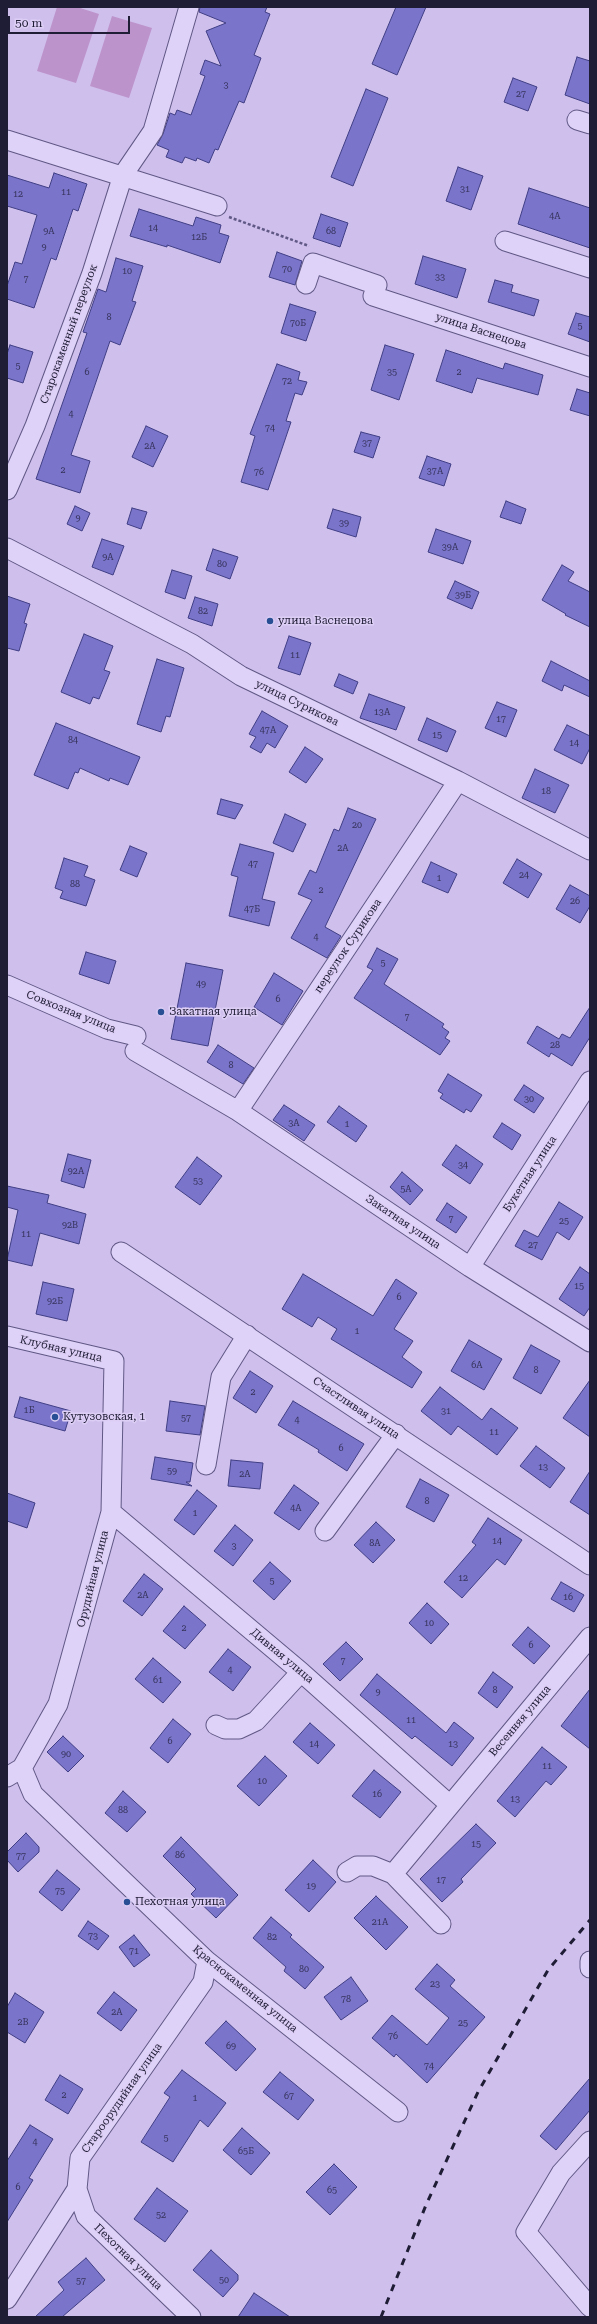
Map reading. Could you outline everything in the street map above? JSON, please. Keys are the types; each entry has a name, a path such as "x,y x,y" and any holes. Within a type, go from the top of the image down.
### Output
{"street":[{"name":"Старокаменный переулок","path":"7,490 35,426 81,302 123,175 153,132 189,7"},
{"path":"7,140 123,175 217,206"},
{"path":"505,241 590,268"},
{"name":"улица Васнецова","path":"306,284 313,263 375,291 590,367"},
{"name":"улица Сурикова","path":"7,548 192,644 242,676 588,843"},
{"name":"переулок Сурикова","path":"238,1111 458,781"},
{"name":"Совхозная улица","path":"7,985 136,1043"},
{"name":"Закатная улица","path":"136,1043 470,1267 590,1342"},
{"name":"Букетная улица","path":"470,1267 590,1081"},
{"name":"Счастливая улица","path":"121,1252 247,1334 590,1565"},
{"path":"206,1465 221,1377 247,1334"},
{"name":"Клубная улица","path":"7,1336 114,1361"},
{"name":"Орудийная улица","path":"15,1773 58,1704 111,1512 114,1361"},
{"path":"325,1531 396,1434"},
{"name":"Дивная улица","path":"111,1512 301,1672 449,1804"},
{"name":"Весенняя улица","path":"393,1874 449,1804 590,1637"},
{"path":"216,1725 225,1729 239,1729 256,1721 301,1672"},
{"name":"Краснокаменная улица","path":"15,1773 33,1794 207,1961 398,2112"},
{"path":"346,1872 357,1866 373,1866 393,1874 441,1924"},
{"name":"Староорудийная улица","path":"7,2299 77,2189 80,2158 203,1982 207,1961"},
{"path":"590,1961 590,1968"},
{"path":"590,2141 561,2173 526,2232 590,2307"},
{"name":"Пехотная улица","path":"77,2189 86,2216 191,2317"}],"path":[{"path":"217,206 230,218 311,246"}],"shaded area":[{"path":"57,7 77,7 99,14 76,83 37,71"},
{"path":"112,16 152,28 129,98 90,86"}],"building":[{"path":"200,7 267,7 265,12 270,14 254,55 261,58 244,103 239,101 218,150 215,149 209,163 197,158 196,161 185,157 182,163 166,157 169,150 157,145 163,134 170,113 175,115 177,110 191,115 205,76 200,74 205,60 221,66 206,31 226,23 199,12"},
{"path":"396,7 426,7 397,75 372,64"},
{"path":"577,57 590,61 590,104 565,95"},
{"path":"513,78 537,87 528,111 504,102"},
{"path":"366,89 388,98 353,186 331,177"},
{"path":"458,167 483,176 471,210 446,201"},
{"path":"54,173 87,184 78,211 73,209 56,260 51,258 34,308 7,299 7,286 15,262 22,264 37,215 7,206 7,175 49,188"},
{"path":"529,188 590,208 590,248 518,224"},
{"path":"139,209 193,226 196,217 221,225 219,233 229,236 220,263 167,245 167,247 130,236"},
{"path":"321,214 348,223 340,247 313,238"},
{"path":"277,252 302,261 295,285 269,277"},
{"path":"423,256 466,269 457,298 415,284"},
{"path":"116,258 143,266 132,301 136,302 120,345 110,341 71,455 90,461 80,493 36,479 87,333 83,332 98,289 106,292"},
{"path":"495,280 513,285 511,292 539,300 534,316 488,302"},
{"path":"290,304 316,312 306,341 281,333"},
{"path":"576,313 590,317 590,342 568,334"},
{"path":"10,345 33,352 23,383 7,378 7,354"},
{"path":"385,345 414,354 399,400 371,390"},
{"path":"446,350 503,369 505,363 543,375 538,395 477,378 472,393 436,381"},
{"path":"277,364 300,372 298,380 307,382 302,395 295,393 286,421 291,422 268,490 241,482 255,436 250,434"},
{"path":"577,389 590,393 590,416 570,410"},
{"path":"146,426 168,436 153,467 132,457"},
{"path":"361,432 380,437 373,458 354,452"},
{"path":"427,456 451,464 444,486 419,478"},
{"path":"506,501 526,509 521,524 500,517"},
{"path":"75,506 90,513 82,531 67,524"},
{"path":"132,508 147,512 141,529 127,524"},
{"path":"333,509 361,517 356,537 327,528"},
{"path":"436,529 471,541 463,564 428,552"},
{"path":"102,539 124,546 113,575 92,567"},
{"path":"213,549 238,557 230,579 206,570"},
{"path":"562,565 574,572 568,581 590,592 590,627 565,615 566,614 542,600"},
{"path":"172,570 192,576 185,599 165,592"},
{"path":"455,581 479,592 472,609 447,598"},
{"path":"7,596 30,604 24,623 27,624 19,651 7,648"},
{"path":"195,597 218,604 212,626 188,618"},
{"path":"84,634 113,646 104,670 110,672 99,699 93,697 90,704 61,692"},
{"path":"289,636 311,643 300,675 278,668"},
{"path":"157,659 184,668 170,717 166,716 161,732 137,724"},
{"path":"551,661 590,681 590,697 564,685 562,691 542,681"},
{"path":"339,674 358,682 353,694 334,686"},
{"path":"369,694 405,707 396,730 360,718"},
{"path":"497,702 517,710 506,737 485,728"},
{"path":"262,711 288,726 275,748 267,743 261,753 250,747 256,737 249,734"},
{"path":"427,718 456,731 447,752 418,740"},
{"path":"56,723 140,757 128,785 110,778 109,781 80,768 78,773 75,772 68,789 34,775"},
{"path":"567,725 590,736 590,748 582,764 554,750"},
{"path":"305,747 323,759 306,783 289,772"},
{"path":"535,769 569,785 555,813 522,798"},
{"path":"221,799 243,805 235,819 217,814"},
{"path":"348,808 376,819 325,927 341,936 327,958 291,938 312,900 298,894 310,870 316,873 334,829 339,831"},
{"path":"285,814 306,824 293,852 273,843"},
{"path":"240,844 274,853 262,899 275,902 269,926 229,916 238,877 231,875"},
{"path":"130,846 147,853 137,877 120,870"},
{"path":"64,858 88,866 84,876 95,880 86,906 60,898 63,891 55,888"},
{"path":"517,859 542,874 528,898 503,883"},
{"path":"431,862 457,874 448,893 422,882"},
{"path":"570,885 590,896 590,906 580,923 556,909"},
{"path":"377,948 398,959 384,984 444,1024 442,1027 449,1032 445,1038 450,1041 440,1055 354,998 373,970 367,967"},
{"path":"86,952 116,961 109,984 79,974"},
{"path":"186,963 223,970 208,1046 171,1039"},
{"path":"274,973 303,991 282,1025 254,1007"},
{"path":"590,1007 590,1037 572,1066 551,1053 549,1057 527,1043 537,1026 559,1039 562,1034 570,1038"},
{"path":"218,1045 254,1068 243,1084 207,1062"},
{"path":"448,1074 482,1095 471,1112 466,1109 464,1113 440,1098 443,1094 438,1091"},
{"path":"524,1085 544,1098 534,1113 514,1100"},
{"path":"284,1105 315,1125 304,1141 273,1120"},
{"path":"339,1106 367,1126 356,1142 327,1122"},
{"path":"502,1123 521,1135 512,1150 493,1137"},
{"path":"456,1145 483,1164 470,1184 442,1165"},
{"path":"68,1154 91,1160 84,1188 61,1181"},
{"path":"197,1157 222,1176 200,1205 175,1187"},
{"path":"402,1172 423,1190 410,1205 390,1187"},
{"path":"7,1186 49,1195 47,1203 86,1214 79,1244 40,1233 32,1266 7,1260 18,1210 7,1207"},
{"path":"559,1202 583,1217 569,1240 557,1232 542,1260 515,1246 524,1230 538,1237"},
{"path":"447,1203 467,1217 456,1233 436,1220"},
{"path":"580,1267 590,1274 590,1307 584,1316 559,1299"},
{"path":"303,1274 373,1316 396,1279 417,1293 394,1329 413,1341 402,1357 422,1372 412,1388 331,1339 337,1329 318,1317 312,1327 282,1309"},
{"path":"43,1282 74,1289 67,1321 36,1314"},
{"path":"469,1340 502,1359 484,1390 451,1371"},
{"path":"531,1345 560,1361 541,1394 513,1378"},
{"path":"250,1371 273,1386 256,1413 233,1398"},
{"path":"590,1380 590,1437 563,1418"},
{"path":"440,1387 482,1420 491,1408 518,1428 497,1455 458,1426 451,1435 421,1411"},
{"path":"20,1397 71,1411 65,1431 14,1417"},
{"path":"170,1401 205,1406 200,1435 166,1431"},
{"path":"293,1401 364,1444 347,1471 318,1452 319,1450 278,1425"},
{"path":"536,1446 565,1468 550,1488 520,1466"},
{"path":"155,1457 193,1463 190,1482 186,1482 192,1486 151,1479"},
{"path":"231,1460 263,1463 260,1489 228,1486"},
{"path":"590,1471 590,1515 570,1502"},
{"path":"420,1479 449,1495 434,1522 406,1507"},
{"path":"294,1485 319,1503 299,1530 274,1513"},
{"path":"197,1490 217,1506 194,1535 174,1520"},
{"path":"7,1493 35,1503 27,1528 7,1521"},
{"path":"488,1518 522,1540 505,1565 497,1559 462,1598 444,1582 476,1545 472,1542"},
{"path":"376,1522 395,1540 373,1563 354,1545"},
{"path":"235,1525 253,1540 233,1566 214,1551"},
{"path":"270,1562 291,1581 274,1600 253,1581"},
{"path":"144,1574 163,1589 142,1616 123,1601"},
{"path":"561,1582 584,1595 574,1612 551,1599"},
{"path":"427,1603 449,1624 431,1644 409,1623"},
{"path":"184,1606 206,1625 185,1649 163,1631"},
{"path":"528,1627 550,1646 534,1664 512,1645"},
{"path":"346,1642 363,1659 340,1681 323,1664"},
{"path":"228,1649 251,1667 233,1691 209,1672"},
{"path":"153,1658 181,1682 163,1703 135,1679"},
{"path":"493,1672 513,1687 497,1708 478,1693"},
{"path":"377,1674 446,1733 454,1722 474,1738 452,1766 415,1736 412,1739 360,1695"},
{"path":"590,1689 590,1749 561,1726"},
{"path":"173,1719 191,1734 168,1763 150,1748"},
{"path":"310,1723 335,1745 318,1764 293,1742"},
{"path":"63,1736 84,1756 68,1772 47,1752"},
{"path":"542,1747 567,1767 551,1785 546,1781 515,1817 497,1801"},
{"path":"265,1756 287,1776 259,1806 237,1786"},
{"path":"374,1770 401,1792 380,1818 352,1796"},
{"path":"123,1791 146,1812 127,1832 105,1813"},
{"path":"476,1824 496,1843 461,1879 463,1882 442,1902 420,1879"},
{"path":"26,1833 39,1847 39,1852 18,1872 7,1860 7,1852"},
{"path":"181,1837 238,1895 216,1918 191,1894 196,1889 163,1856"},
{"path":"313,1860 336,1882 309,1912 285,1890"},
{"path":"57,1870 80,1889 62,1911 39,1892"},
{"path":"376,1896 408,1927 386,1950 354,1918"},
{"path":"271,1917 292,1935 290,1937 324,1967 305,1989 284,1971 286,1967 253,1938"},
{"path":"88,1921 109,1936 98,1950 78,1936"},
{"path":"134,1935 150,1955 134,1967 119,1947"},
{"path":"437,1964 455,1980 450,1986 485,2017 427,2083 396,2054 394,2057 372,2038 392,2015 427,2045 449,2018 415,1989"},
{"path":"351,1977 368,2001 341,2020 324,1997"},
{"path":"114,1992 137,2010 121,2031 97,2013"},
{"path":"15,1993 44,2012 25,2043 7,2032 7,2007"},
{"path":"226,2021 256,2049 236,2071 205,2043"},
{"path":"182,2070 226,2103 208,2127 200,2120 173,2162 141,2142 170,2097 164,2093"},
{"path":"280,2072 314,2100 298,2120 263,2092"},
{"path":"60,2075 83,2089 68,2114 45,2100"},
{"path":"590,2078 590,2110 556,2150 540,2136"},
{"path":"30,2125 53,2139 29,2178 33,2180 7,2222 7,2161"},
{"path":"242,2128 270,2153 251,2175 223,2150"},
{"path":"334,2164 357,2187 330,2215 306,2192"},
{"path":"157,2188 188,2211 165,2242 134,2219"},
{"path":"211,2250 238,2275 238,2280 223,2297 193,2270"},
{"path":"86,2258 105,2280 62,2317 35,2317 64,2290 58,2282"},
{"path":"254,2293 290,2317 238,2317"}],"railway":[{"path":"381,2317 426,2205 478,2092 548,1970 590,1920"}],"place":[{"name":"улица Васнецова","path":"270,621"},
{"name":"Закатная улица","path":"161,1012"},
{"name":"Кутузовская, 1","path":"55,1417"},
{"name":"Пехотная улица","path":"127,1902"}]}
